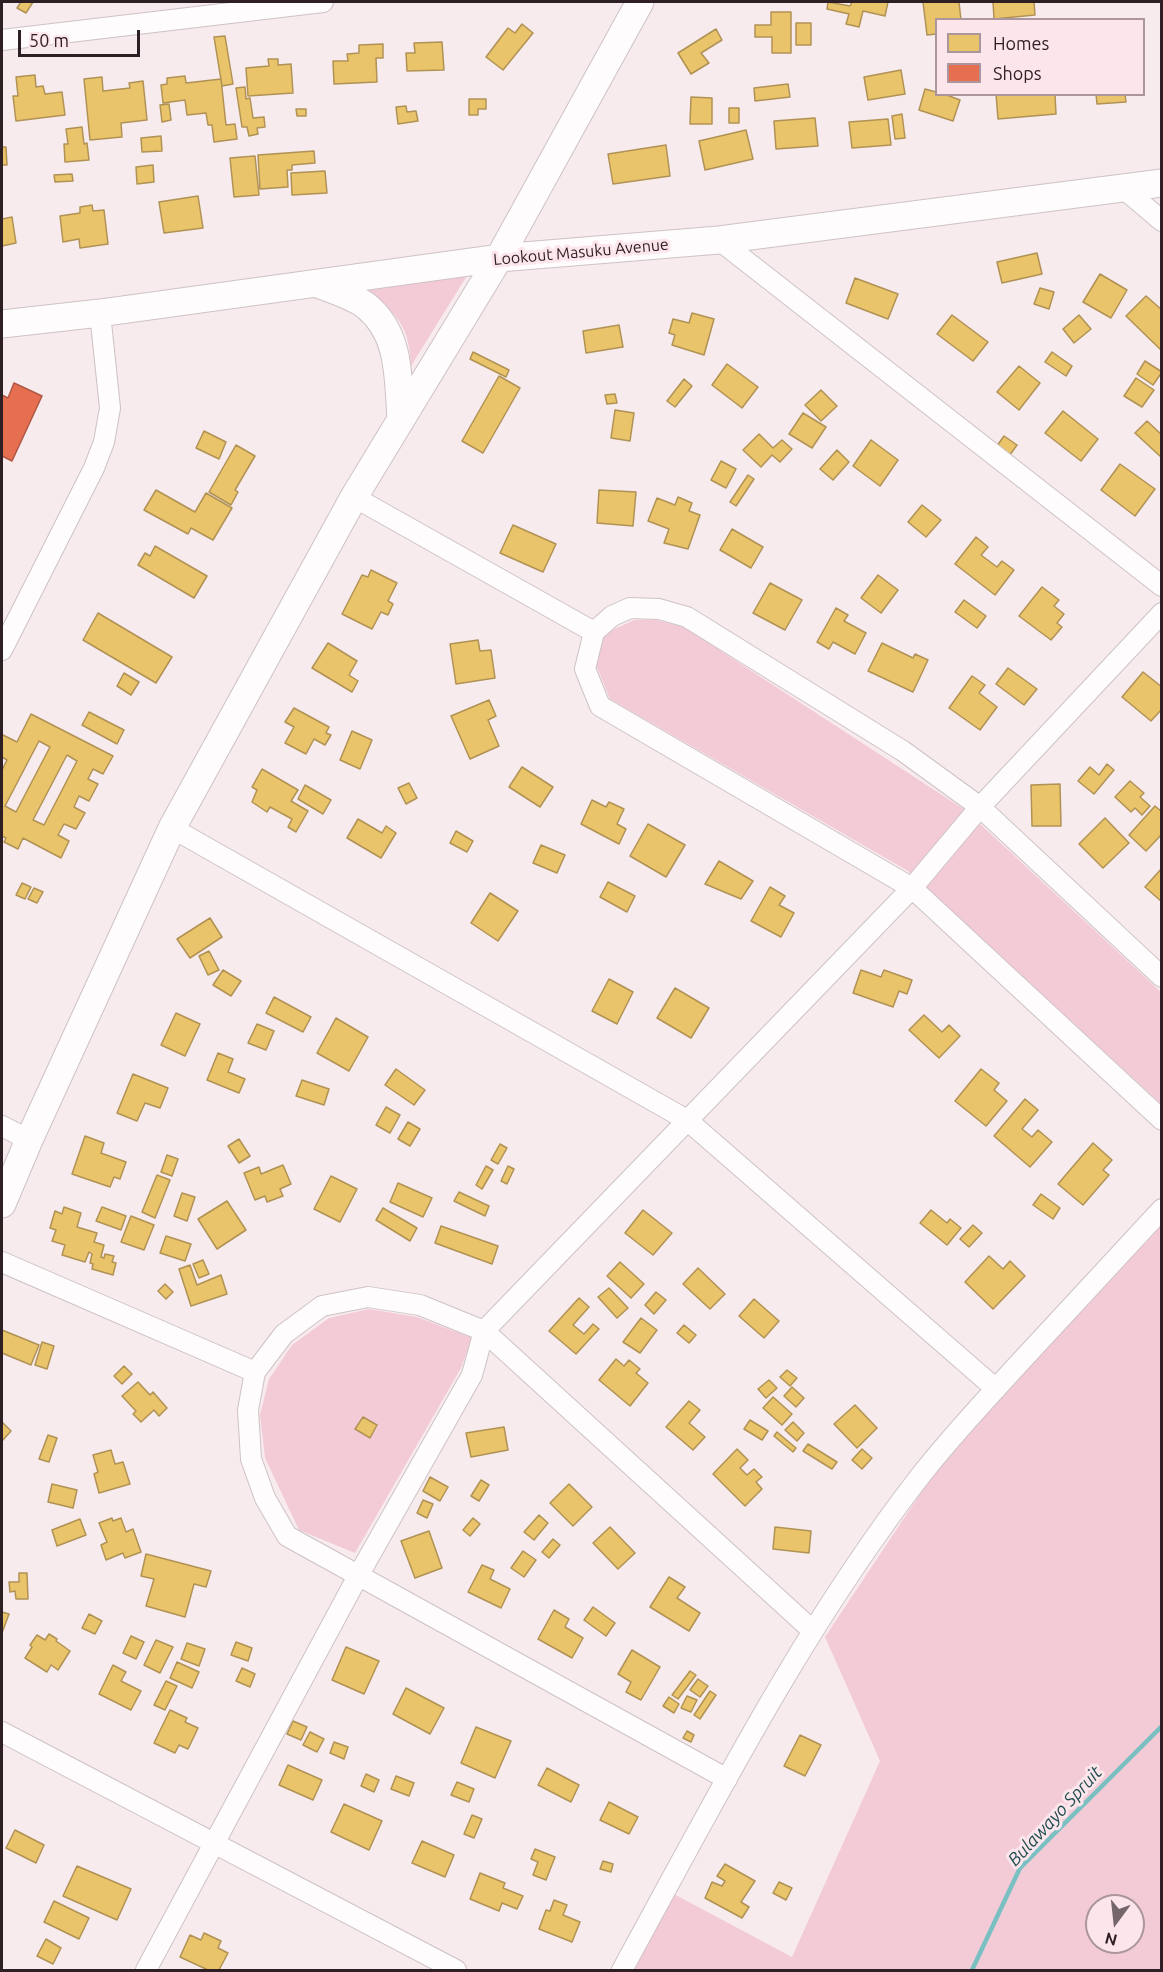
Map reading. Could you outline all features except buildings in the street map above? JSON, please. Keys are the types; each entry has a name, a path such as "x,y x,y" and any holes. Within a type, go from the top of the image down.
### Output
{"street":[{"path":"2,40 250,6 323,2"},
{"path":"2,1204 172,828 354,497 499,258 640,2"},
{"name":"Lookout Masuku Avenue","path":"2,324 100,313 499,258 719,240 1161,183"},
{"path":"1123,188 1161,221"},
{"path":"719,240 1161,585"},
{"path":"317,283 364,304 383,322 391,337 399,375 401,420"},
{"path":"2,650 94,468 104,442 110,408 100,313"},
{"path":"354,497 594,632"},
{"path":"1161,977 980,807 903,751 687,617 659,609 630,608 612,616 594,632 585,669 600,706 912,888 1161,1120"},
{"path":"146,1971 358,1576 471,1375 484,1331 912,888 980,807 1161,613"},
{"path":"172,828 687,1120 996,1389"},
{"path":"2,1126 29,1140"},
{"path":"622,1971 727,1779 813,1631 855,1566 922,1474 996,1389 1161,1209"},
{"path":"2,1262 255,1372"},
{"path":"727,1779 287,1536 265,1498 251,1459 248,1410 255,1372 284,1334 322,1306 368,1297 420,1305 484,1331 813,1631"},
{"path":"2,1732 456,1971"}],"shaded area":[{"path":"468,274 411,366 408,342 402,325 384,305 361,291"},
{"path":"634,620 656,620 684,627 965,810 1161,992 1161,1104 908,871 610,699 596,665 604,634"},
{"path":"1161,1224 1161,1970 631,1970 672,1893 792,1957 880,1761 825,1637 930,1479 1003,1395"},
{"path":"369,1309 417,1317 472,1338 461,1368 355,1553 299,1530 265,1458 260,1415 269,1379 292,1345 329,1318"}],"waterway":[{"name":"Bulawayo Spruit","path":"972,1970 1020,1868 1162,1726"}]}
